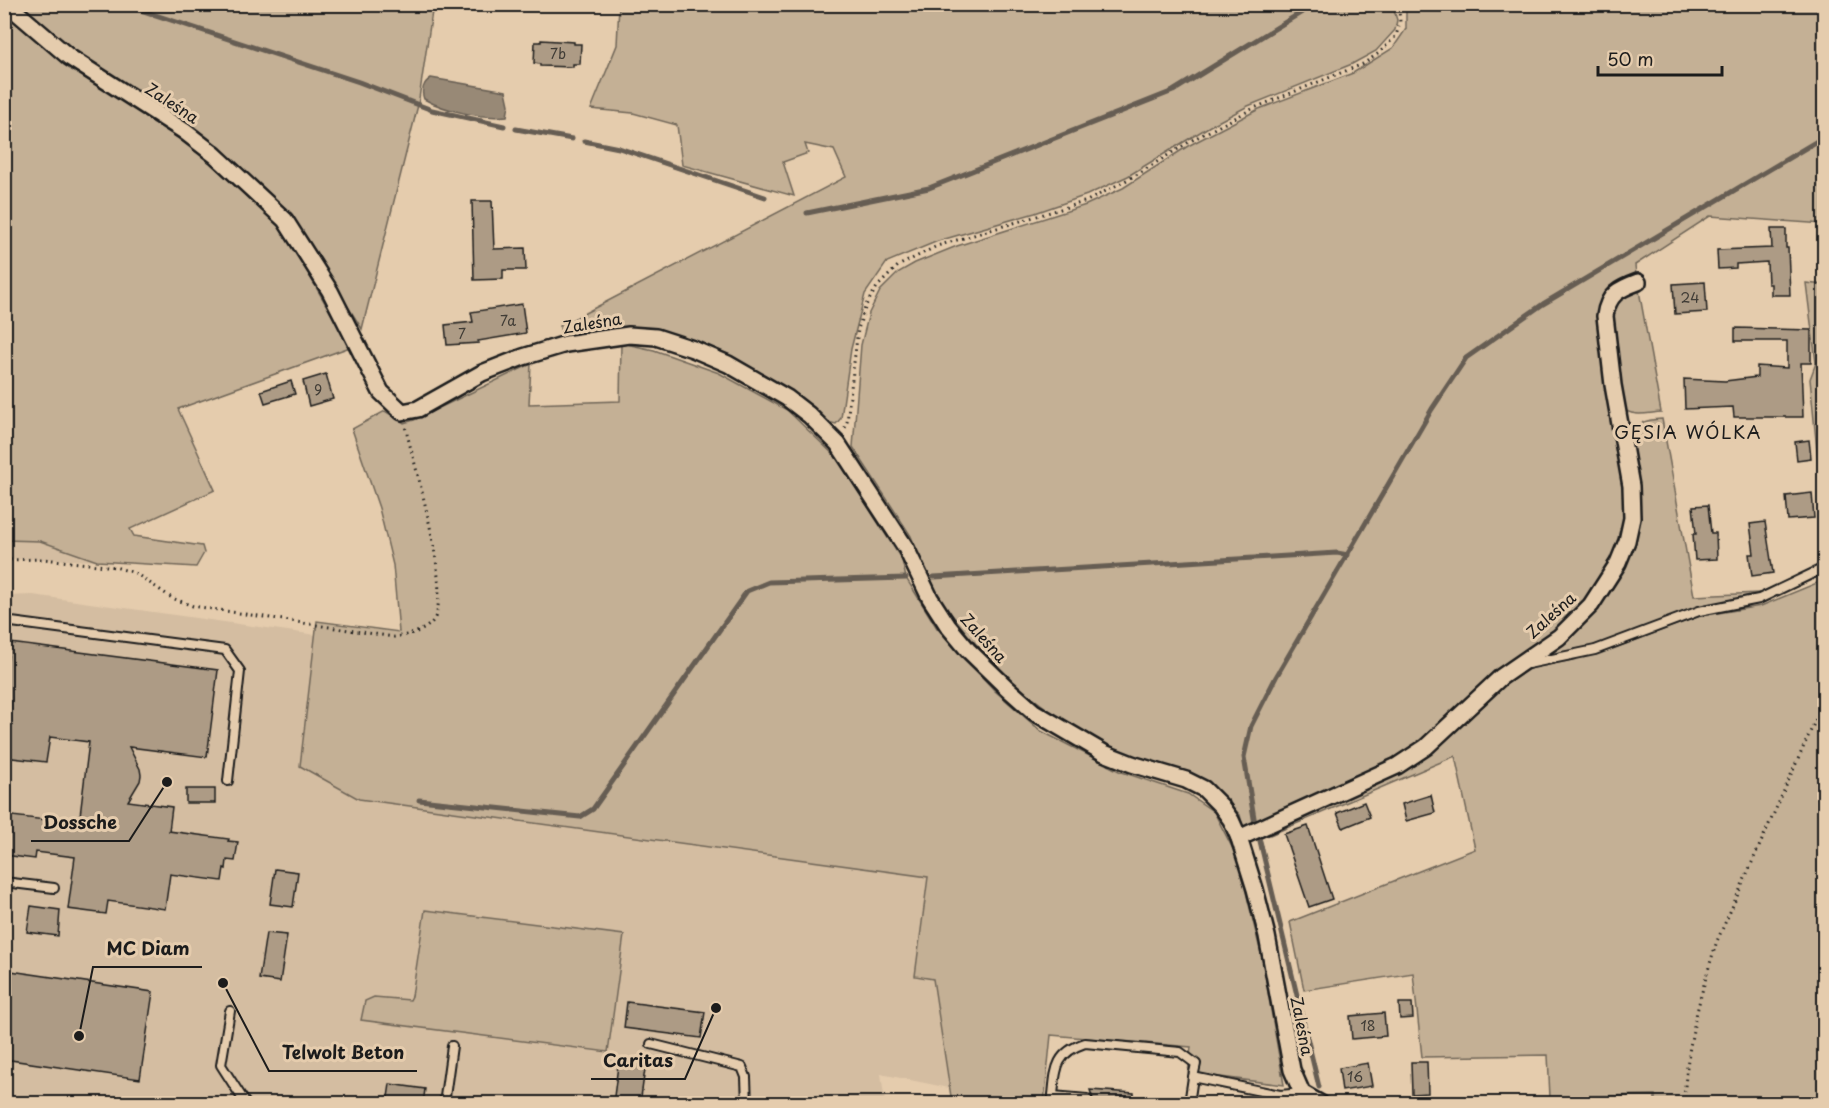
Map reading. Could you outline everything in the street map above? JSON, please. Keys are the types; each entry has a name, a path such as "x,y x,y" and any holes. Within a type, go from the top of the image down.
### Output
{"street":[{"name":"Zaleśna","path":"7,4 69,57 184,130 215,155 285,220 330,291 381,392 402,412 418,409 482,373 523,357 566,344 629,334 656,337 728,364 787,398 809,416 838,444 906,548 930,598 948,626 1006,688 1034,712 1104,753 1186,780 1204,789 1226,813 1239,838 1267,936 1292,1070 1302,1093"},
{"name":"Zaleśna","path":"1239,838 1397,766 1426,747 1502,677 1559,637 1591,605 1618,563 1627,541 1632,518 1631,486 1613,385 1605,316 1606,305 1615,293 1638,282"},
{"path":"1302,1093 1321,1104"}],"lane":[{"path":"1522,663 1529,664 1595,650 1700,611 1759,599 1824,568"},
{"path":"4,621 225,650 240,671 228,781"},
{"path":"4,882 54,888"},
{"path":"230,1011 221,1065 246,1104"},
{"path":"1087,1099 1053,1100 1057,1064 1063,1054 1085,1043 1180,1052 1196,1064 1189,1104"},
{"path":"651,1044 742,1067 746,1077 747,1104"},
{"path":"444,1104 452,1046"},
{"path":"1193,1077 1280,1095 1302,1093"}],"path":[{"path":"838,444 848,422 858,329 866,305 877,287 898,266 937,246 1087,201 1136,175 1194,139 1254,108 1363,64 1379,53 1396,36 1400,22 1400,10 1396,4"},
{"path":"4,560 44,559 115,567 135,573 172,598 193,606 394,637 410,635 432,622 438,609 439,592 432,536 423,491 402,412"},
{"path":"1684,1104 1691,1039 1704,981 1717,941 1824,700"}],"shaded area":[{"path":"1392,4 1397,20 1395,30 1376,51 1352,64 1248,106 1210,126 1128,176 1087,195 1035,213 938,241 887,262 865,294 851,349 841,418 836,424 828,422 815,410 635,330 603,330 566,339 561,335 560,326 846,177 834,150 805,144 808,153 783,162 794,196 682,165 677,125 633,113 591,109 617,45 619,5"},
{"path":"20,5 433,5 418,105 362,329 289,213 199,131 88,62"},
{"path":"1402,5 1824,5 1824,224 1710,216 1635,265 1636,275 1610,293 1628,503 1619,550 1580,610 1434,736 1388,765 1243,827 1240,815 1226,801 1115,752 1078,732 1006,678 967,634 932,589 911,536 853,447 861,345 869,313 880,291 899,272 957,246 1086,205 1123,188 1188,146 1259,109 1353,73 1393,48 1406,29 1406,10"},
{"path":"5,14 86,78 161,126 206,159 284,231 350,347 178,409 215,490 130,529 134,536 202,546 204,553 196,567 97,561 40,541 5,540"},
{"path":"431,78 506,91 509,105 507,116 464,113 424,99 423,87"},
{"path":"1806,283 1824,285 1824,522 1810,379 1816,363"},
{"path":"1638,285 1661,412 1645,414 1630,413 1621,407 1609,317 1614,302"},
{"path":"621,343 654,350 719,373 787,410 836,457 902,560 906,578 937,628 995,691 1041,731 1119,771 1188,794 1214,812 1238,859 1262,958 1284,1085 1188,1073 1191,1047 1051,1035 1044,1103 952,1103 933,979 915,976 928,877 359,799 300,766 317,621 399,632 393,565 379,508 352,429 385,411 404,423 414,420 531,364 529,404 620,401"},
{"path":"1662,419 1694,596 1759,593 1695,608 1640,630 1577,651 1540,657 1585,619 1606,597 1621,571 1630,548 1628,437 1642,423"},
{"path":"5,540 40,541 97,561 5,560"},
{"path":"1824,580 1824,1103 1655,1104 1655,1095 1550,1097 1548,1055 1422,1057 1413,973 1304,990 1290,922 1475,849 1455,756 1270,835 1268,830 1387,776 1503,682 1527,669 1568,661 1617,647 1700,616 1761,606"},
{"path":"33,595 316,635 300,766 722,847 928,877 915,975 933,979 949,1088 881,1074 885,1103 5,1104 5,596","holes":["425,910 608,1052 374,997 410,1000"]},
{"path":"425,910 624,935 608,1052 361,1020 365,1001 374,997 410,1000"}],"building":[{"path":"541,40 581,44 580,64 573,64 573,67 540,66 534,63 535,42 541,42"},
{"path":"472,201 492,201 494,249 525,248 526,270 503,270 503,279 474,280"},
{"path":"1771,229 1786,229 1790,295 1771,295 1767,262 1736,264 1736,268 1718,269 1717,250 1772,248"},
{"path":"1705,282 1707,312 1675,314 1673,284"},
{"path":"522,304 526,333 478,341 479,343 447,345 445,325 473,322 471,312"},
{"path":"1735,328 1811,330 1811,363 1801,363 1803,417 1734,417 1733,407 1685,409 1684,379 1725,381 1757,377 1757,366 1787,368 1787,341 1735,341"},
{"path":"326,374 333,399 309,406 303,381"},
{"path":"291,381 295,394 265,403 261,391"},
{"path":"1809,440 1811,458 1797,460 1795,442"},
{"path":"1812,493 1814,518 1788,520 1786,496"},
{"path":"1708,505 1711,533 1716,533 1717,559 1695,560 1693,534 1696,534 1693,506"},
{"path":"1765,522 1773,573 1752,576 1749,554 1754,554 1750,524"},
{"path":"10,643 218,670 207,757 129,747 141,775 128,801 172,807 169,831 238,842 235,861 227,860 222,881 170,874 165,909 108,901 106,914 68,909 75,857 36,852 35,859 4,855 4,815 79,824 89,742 50,737 46,762 4,757 4,683"},
{"path":"186,789 215,789 215,803 186,803"},
{"path":"1431,795 1435,813 1406,821 1402,804"},
{"path":"1364,802 1370,817 1343,828 1337,813"},
{"path":"1308,826 1332,899 1309,907 1284,834"},
{"path":"275,869 298,872 293,907 270,904"},
{"path":"31,906 60,910 58,936 27,932"},
{"path":"266,933 287,935 280,982 259,979"},
{"path":"4,970 153,992 140,1079 4,1059"},
{"path":"627,1002 705,1012 701,1038 624,1028"},
{"path":"1399,1003 1412,1003 1413,1018 1400,1019"},
{"path":"1384,1013 1386,1036 1352,1039 1350,1016"},
{"path":"619,1058 646,1062 640,1104 613,1104"},
{"path":"1411,1062 1427,1062 1428,1093 1412,1094"},
{"path":"1368,1063 1372,1086 1342,1091 1339,1068"},
{"path":"390,1084 425,1089 423,1104 387,1104"},
{"path":"1090,1090 1134,1093 1134,1104 1091,1104 1093,1099"}],"waterway":[{"path":"122,4 359,82 432,110 504,126"},
{"path":"807,213 929,188 1173,91 1315,4"},
{"path":"516,129 572,139"},
{"path":"1255,824 1244,757 1251,726 1276,677 1432,409 1466,358 1543,304 1824,137"},
{"path":"584,141 619,148 765,197"},
{"path":"934,577 1337,553 1348,555"},
{"path":"419,800 580,817 593,809 747,591 769,582 906,578"},
{"path":"1260,841 1319,1087"}],"place":[{"name":"Dossche","path":"167,782"},
{"name":"Telwolt Beton","path":"223,983"},
{"name":"Caritas","path":"716,1008"},
{"name":"MC Diam","path":"79,1036"}],"district":[{"name":"GĘSIA WÓLKA","path":"1688,433"}]}
